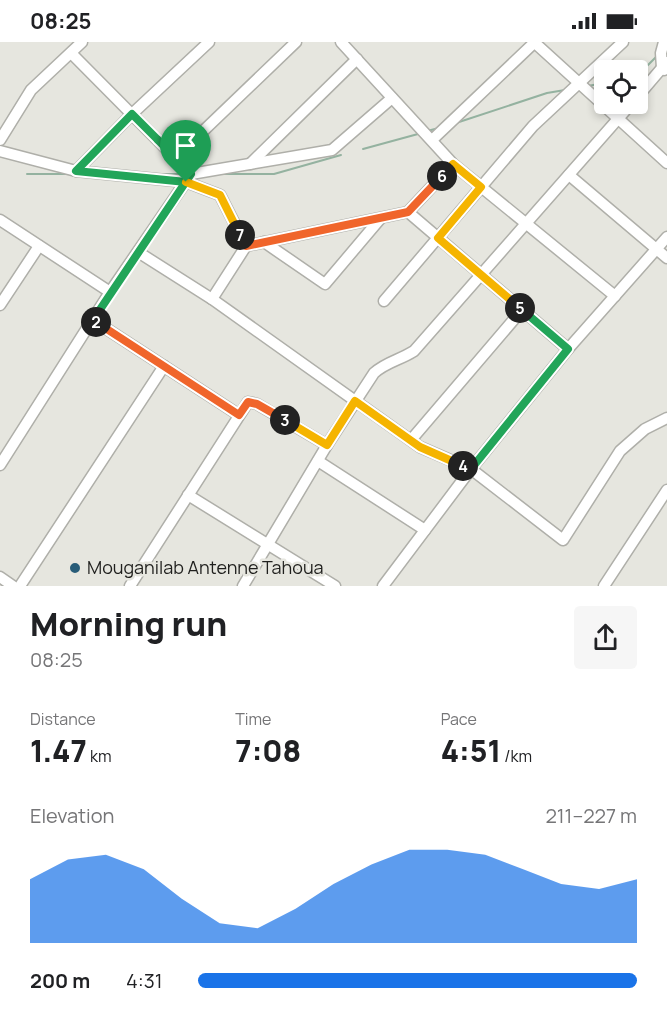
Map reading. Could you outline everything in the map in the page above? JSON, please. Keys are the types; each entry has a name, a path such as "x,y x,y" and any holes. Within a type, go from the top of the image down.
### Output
{"street":[{"path":"0,141 31,90 82,42"},
{"path":"76,171 132,114 209,42"},
{"path":"175,158 296,42"},
{"path":"341,42 453,164 615,296"},
{"path":"349,51 358,42"},
{"path":"432,140 535,42 667,163"},
{"path":"384,301 533,126 623,42"},
{"path":"648,86 665,68 661,53 664,42"},
{"path":"71,52 175,158 188,178 220,195 246,246"},
{"path":"250,164 357,59"},
{"path":"0,151 76,171 188,178 250,164 332,150 392,98"},
{"path":"243,586 327,445 355,401 384,364 402,359 414,351 622,114"},
{"path":"212,299 246,246 408,212 453,164"},
{"path":"569,175 667,258"},
{"path":"0,465 110,292 188,178"},
{"path":"408,212 568,349"},
{"path":"264,242 325,284 380,219"},
{"path":"0,220 110,292"},
{"path":"383,586 471,469 568,349 667,237"},
{"path":"0,305 39,246"},
{"path":"138,252 212,299 420,447 471,469 563,540 620,452 645,429 667,418"},
{"path":"411,440 522,310"},
{"path":"93,320 239,415"},
{"path":"20,586 165,366"},
{"path":"130,586 248,402 257,404 327,445"},
{"path":"318,461 425,530"},
{"path":"604,586 667,490"},
{"path":"188,495 335,586"},
{"path":"0,577 13,586"}],"waterway":[{"path":"648,65 658,55"},
{"path":"588,86 594,85"},
{"path":"456,123 547,93 565,90"},
{"path":"427,131 439,128"},
{"path":"363,149 418,134"},
{"path":"219,174 274,174 341,155"},
{"path":"27,174 69,174"},
{"path":"162,174 186,174"}],"place":[{"name":"Mouganilab Antenne Tahoua","path":"75,568"}],"route":[{"path":"186,182 76,171 132,114 191,174 186,182 110,292 93,320 239,415 248,402 257,404 327,445 355,401 420,447 471,469 568,349 438,238 481,187 453,164 408,212 246,246 220,195 186,182"}]}
